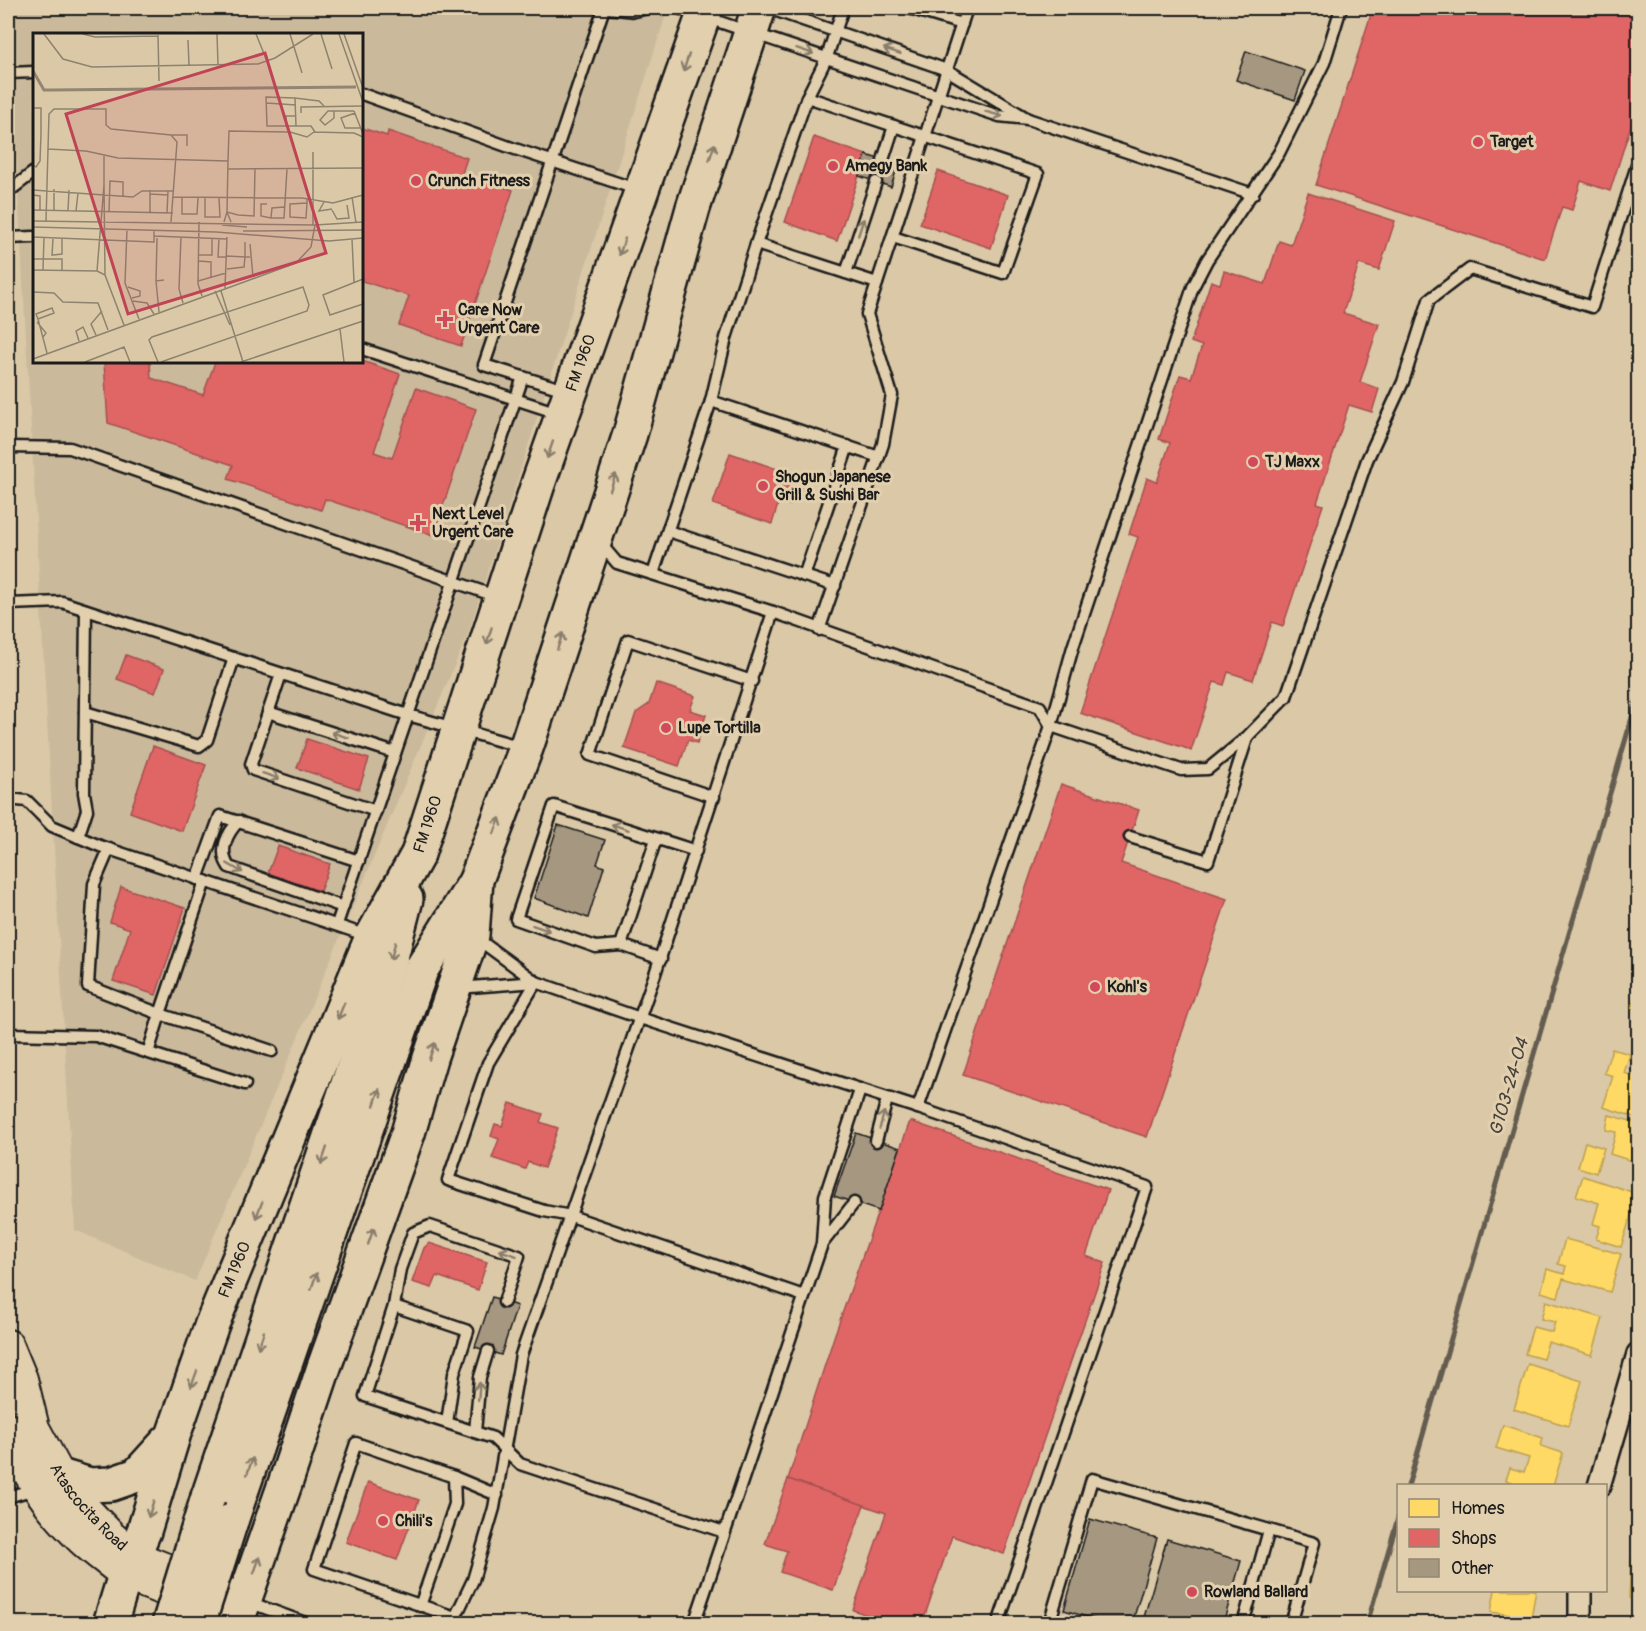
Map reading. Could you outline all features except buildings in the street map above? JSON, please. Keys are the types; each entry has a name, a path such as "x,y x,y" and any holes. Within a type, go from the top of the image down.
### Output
{"main road":[{"name":"FM 1960","path":"110,1623 144,1531 212,1324 372,937 418,854 501,598 641,190 696,10"},
{"path":"198,1623 421,969 476,880 594,561 693,208 759,16"},
{"path":"169,1623 208,1497 391,957 418,854"},
{"path":"241,1617 324,1367 408,1133 430,1058 472,934 476,880"},
{"name":"Atascocita Road","path":"8,1345 22,1379 48,1482"},
{"name":"Atascocita Road","path":"8,1429 24,1468 76,1499 111,1536 130,1565 241,1617"},
{"path":"48,1482 111,1484 137,1475 174,1434"}],"street":[{"path":"1599,1484 1638,1354"},
{"path":"1580,1623 1581,1592"}],"lane":[{"path":"567,403 523,377 484,365 606,8 635,11 648,8"},
{"path":"653,574 711,401 726,338 756,244 807,97 827,57 843,8"},
{"path":"909,8 962,24"},
{"path":"819,630 879,457 892,395 867,315 967,8"},
{"path":"918,1108 1051,726 1072,647 1193,287 1207,260 1279,153 1324,63 1341,8"},
{"path":"696,10 759,16 836,32 947,70 1028,119"},
{"path":"759,16 827,57 999,116 1028,119 1253,194"},
{"path":"8,73 33,72"},
{"path":"363,94 554,162 641,190"},
{"path":"807,97 1038,174 1003,273 893,237"},
{"path":"883,160 894,126"},
{"path":"594,561 616,563 773,612 1040,707 1051,726 1181,770 1208,769 1247,737 1286,697 1367,460 1403,382 1429,300 1470,269 1592,307 1638,162"},
{"path":"8,192 33,173"},
{"path":"846,273 876,182"},
{"path":"8,238 33,237"},
{"path":"756,244 877,283"},
{"path":"363,349 515,400 567,403"},
{"path":"337,924 523,377"},
{"path":"711,401 879,457"},
{"path":"804,576 848,446"},
{"path":"8,447 70,448 501,598"},
{"path":"668,531 835,586"},
{"path":"594,561 616,563"},
{"path":"8,604 62,602 408,716 526,748"},
{"path":"78,837 87,810 84,793 86,610"},
{"path":"497,1495 356,1443 314,1569 453,1620 473,1580 497,1495 521,1355 661,958 773,612"},
{"path":"714,797 590,755 593,744 628,640 752,681"},
{"path":"85,712 199,746 207,740 234,658"},
{"path":"281,674 251,764 253,770 376,811"},
{"path":"268,712 395,753"},
{"path":"1130,837 1208,861 1247,737"},
{"path":"8,799 27,801 52,826 109,849 372,937"},
{"path":"661,958 621,945 596,947 516,919 554,806 696,851"},
{"path":"148,1053 218,817 224,816 359,861"},
{"path":"239,821 229,833 223,851 224,859 229,867 343,907"},
{"path":"621,945 656,839"},
{"path":"109,849 94,884 88,986 160,1014 272,1051"},
{"path":"472,934 536,982 918,1108 1147,1187 998,1623"},
{"path":"454,988 536,982"},
{"path":"536,982 488,1062 448,1180 544,1211 571,1216 804,1296"},
{"path":"8,1034 96,1036 245,1084"},
{"path":"694,1623 822,1244 825,1196 860,1090"},
{"path":"876,1140 887,1099"},
{"path":"822,1244 855,1203"},
{"path":"504,1302 519,1256 430,1226 413,1233 400,1269 394,1306 365,1396 493,1438 520,1464 724,1532"},
{"path":"394,1306 468,1331 454,1374 447,1423"},
{"path":"476,1432 480,1377 488,1351"},
{"path":"420,1606 455,1504 453,1477"},
{"path":"1049,1623 1092,1479 1314,1543 1291,1623"},
{"path":"8,1497 48,1482"},
{"path":"1243,1623 1269,1530"},
{"path":"241,1617 301,1622"}],"shaded area":[{"path":"8,8 668,8 469,631 195,1281 75,1230"}],"waterway":[{"name":"G103-24-04","path":"1409,1484 1638,697"},
{"name":"G103-24-04","path":"1367,1624 1397,1521"}],"place":[{"name":"Target","path":"1478,142"},
{"name":"Amegy Bank","path":"833,166"},
{"name":"Crunch Fitness","path":"416,181"},
{"name":"Care Now Urgent Care","path":"445,319"},
{"name":"TJ Maxx","path":"1253,462"},
{"name":"Shogun Japanese Grill & Sushi Bar","path":"763,486"},
{"name":"Next Level Urgent Care","path":"418,523"},
{"name":"Lupe Tortilla","path":"666,728"},
{"name":"Kohl's","path":"1095,987"},
{"name":"Chili's","path":"383,1521"},
{"name":"Rowland Ballard","path":"1192,1592"}]}
